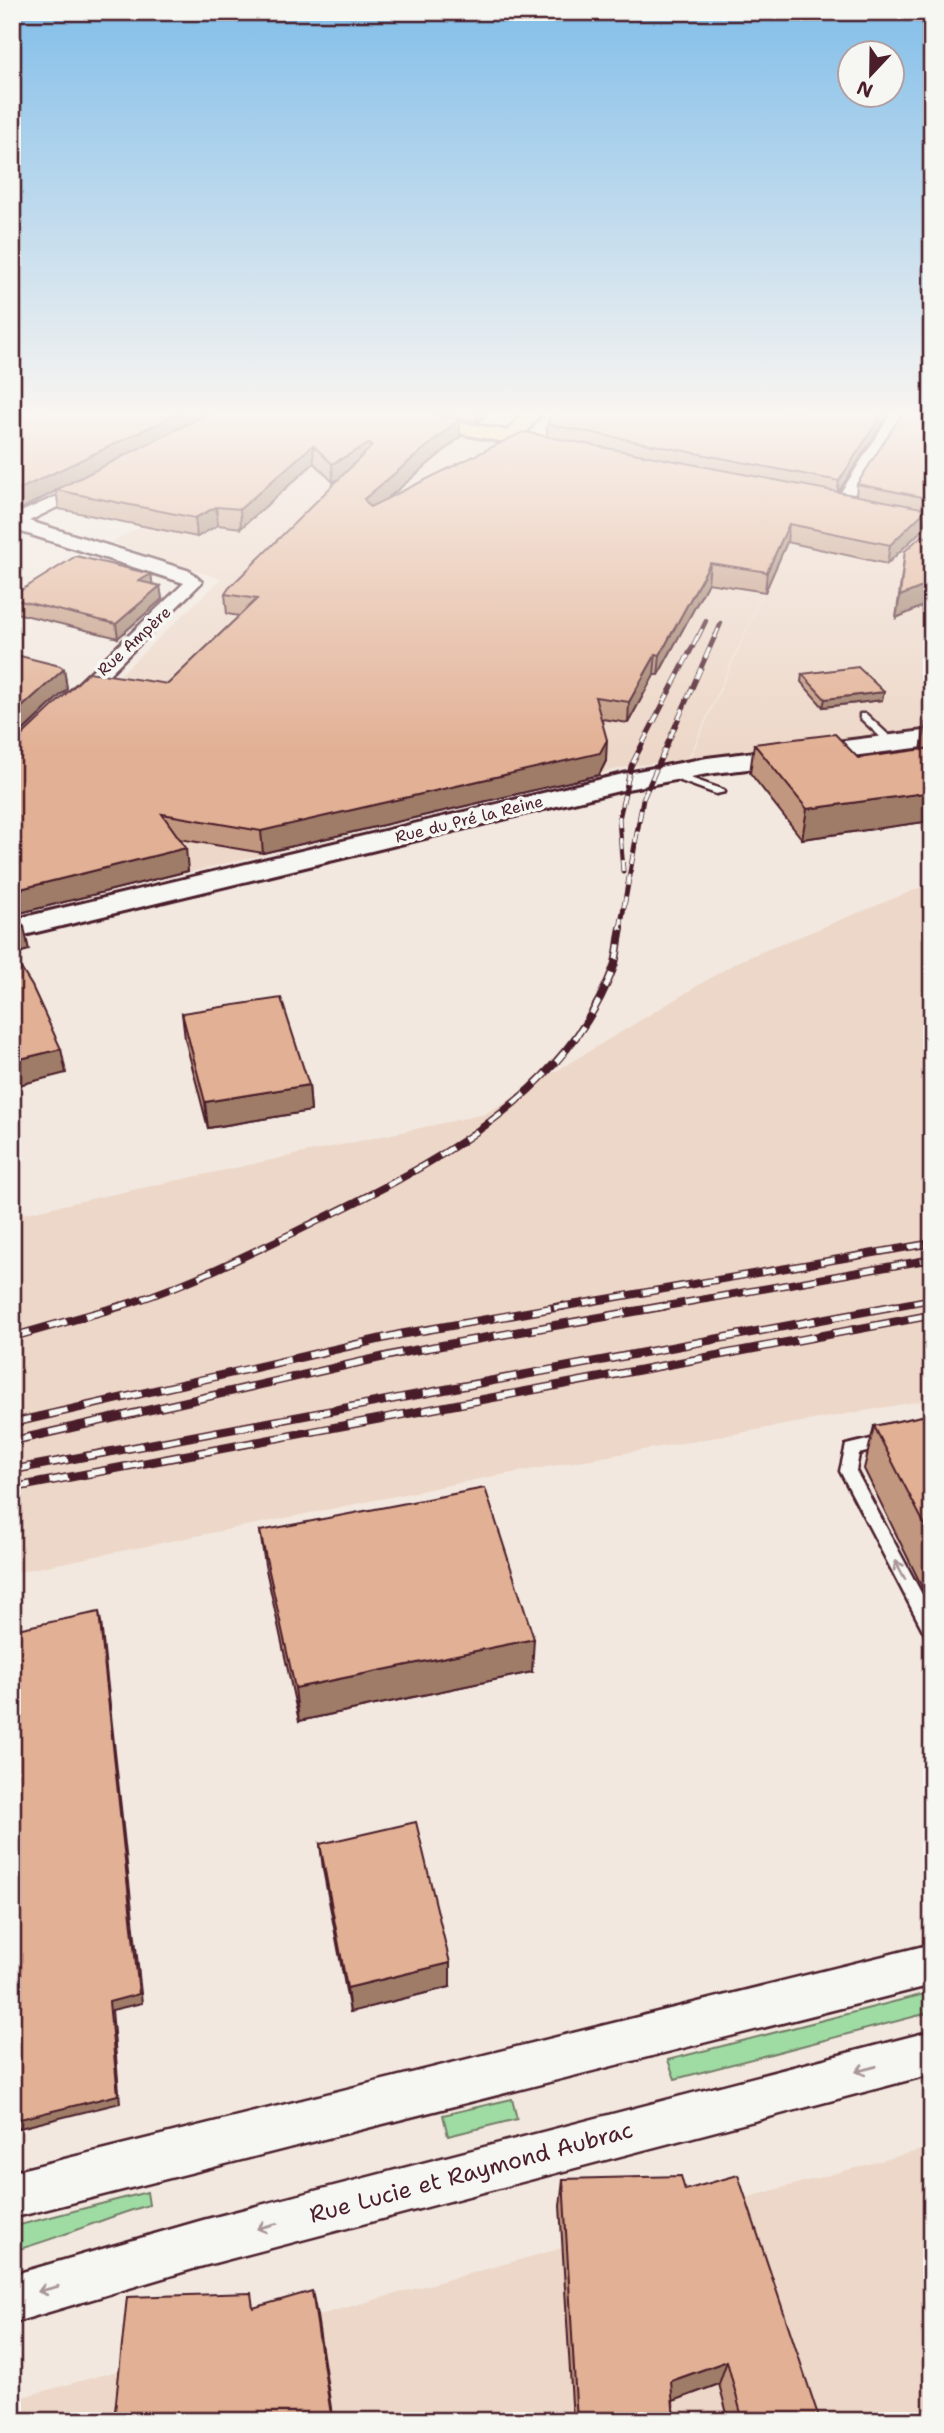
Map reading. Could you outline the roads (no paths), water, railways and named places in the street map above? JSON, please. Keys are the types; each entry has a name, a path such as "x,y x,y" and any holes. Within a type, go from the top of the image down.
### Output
{"main road":[{"name":"Rue du Pré la Reine","path":"12,929 668,773 932,738"}],"street":[{"name":"Rue Ampère","path":"22,525 184,575 194,582 61,710"},
{"path":"12,2195 932,1964"},
{"name":"Rue Lucie et Raymond Aubrac","path":"12,2299 202,2243 932,2052"}],"lane":[{"path":"863,716 892,743"},
{"path":"668,773 720,792"},
{"path":"905,1437 852,1449 848,1471 932,1631"}],"railway":[{"path":"698,637 706,621"},
{"path":"715,637 721,623"},
{"path":"623,871 619,819 631,766 698,636"},
{"path":"620,929 643,799 715,636"},
{"path":"114,1308 183,1283 295,1232 389,1185 480,1129 522,1096 559,1059 590,1017 615,964 621,928"},
{"path":"554,1308 932,1243"},
{"path":"655,1308 932,1259"},
{"path":"884,1308 932,1299"},
{"path":"114,1308 121,1306"},
{"path":"12,1423 402,1334 564,1306"},
{"path":"12,1441 405,1352 665,1306"},
{"path":"12,1470 894,1306"},
{"path":"12,1337 114,1308"},
{"path":"12,1488 932,1315"}]}
